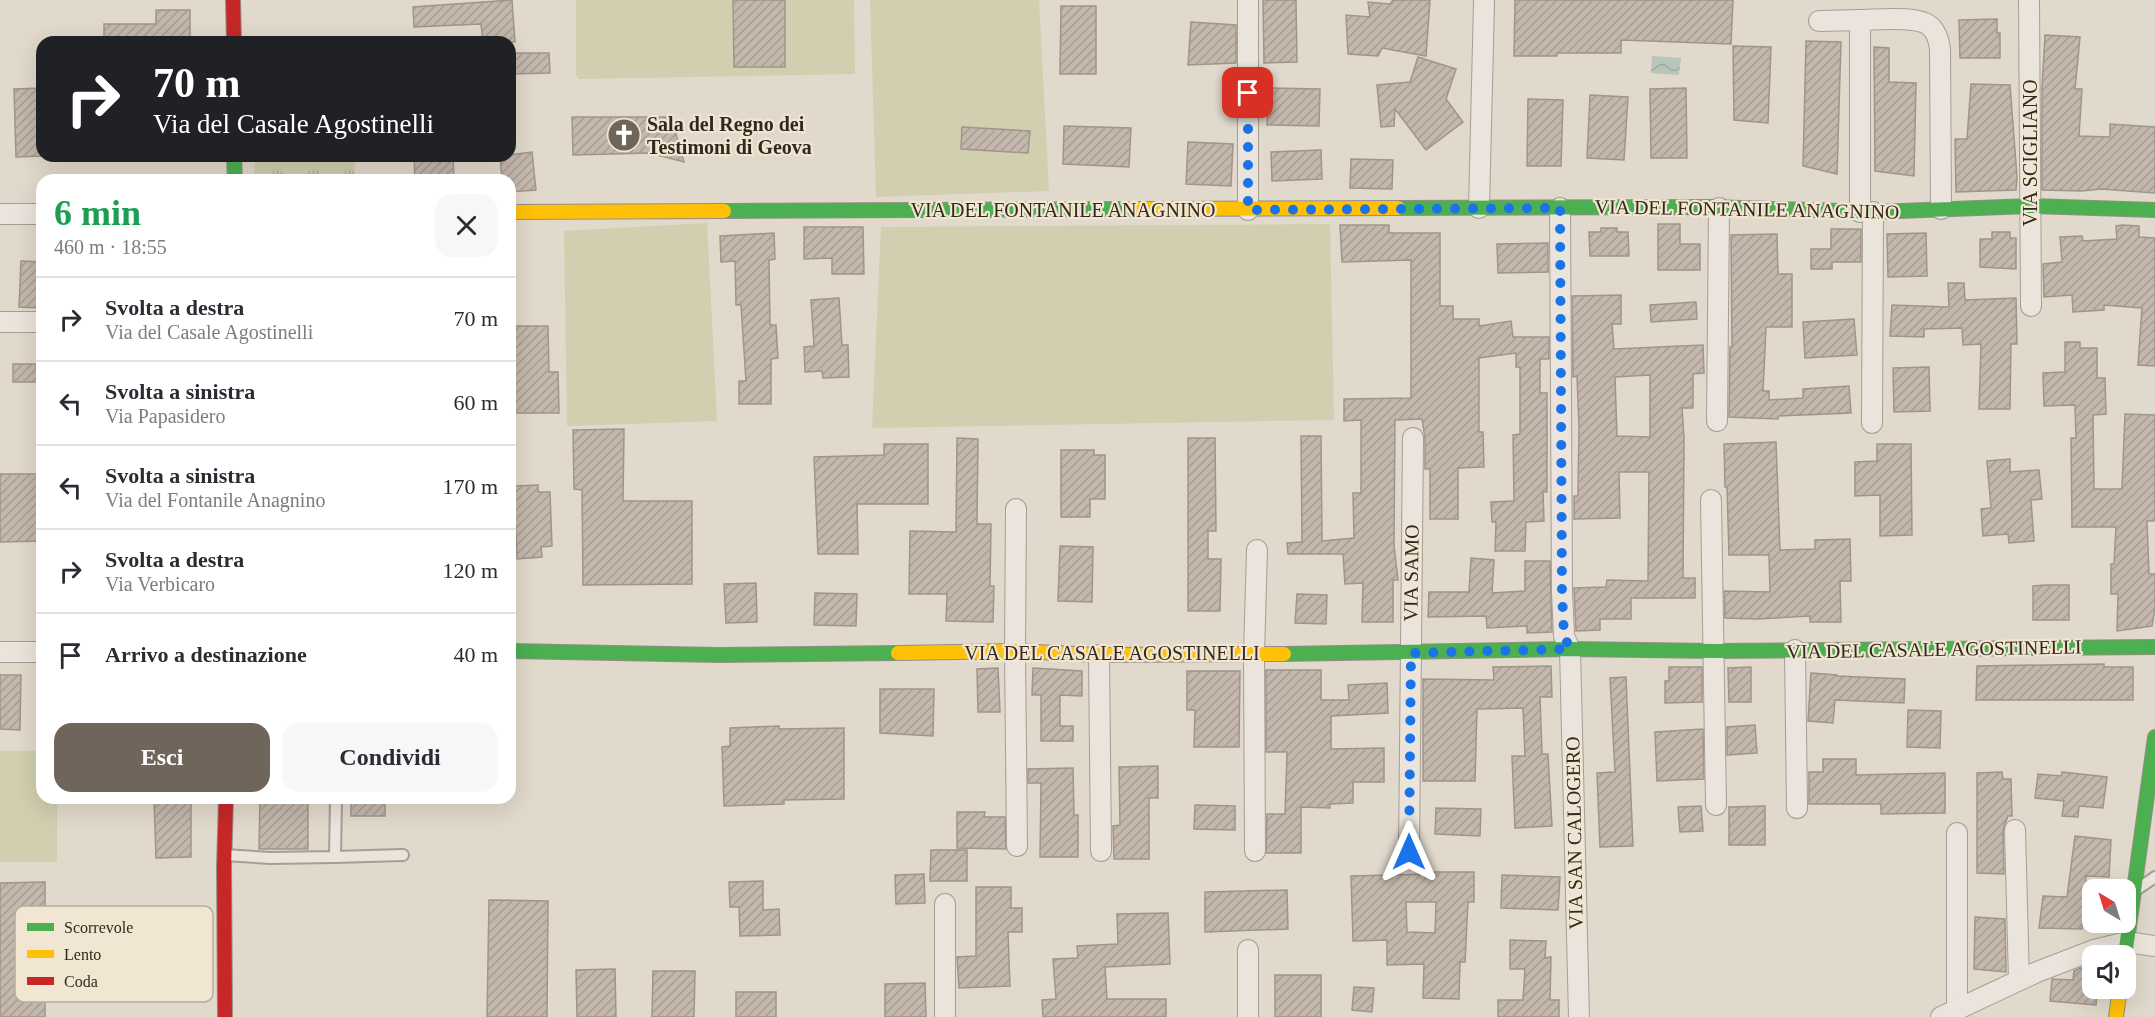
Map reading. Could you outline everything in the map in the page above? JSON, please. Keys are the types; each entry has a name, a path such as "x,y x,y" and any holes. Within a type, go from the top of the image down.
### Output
{"street":[{"path":"233,0 234,36"},
{"path":"1248,0 1248,210"},
{"name":"VIA SCIGLIANO","path":"2029,0 2031,306"},
{"path":"1479,208 1484,2"},
{"path":"1860,20 1872,423"},
{"path":"1819,21 1917,20 1932,28 1940,49 1941,210"},
{"name":"VIA DEL FONTANILE ANAGNINO","path":"516,212 1719,208 1866,212 2031,206 2155,210"},
{"name":"VIA SAN CALOGERO","path":"1560,208 1562,592 1564,636 1570,649 1579,1017"},
{"path":"1717,421 1719,208"},
{"path":"0,214 36,214"},
{"path":"0,322 36,322"},
{"name":"VIA SAMO","path":"1409,852 1413,438"},
{"path":"1711,500 1716,805"},
{"path":"1016,509 1017,846"},
{"path":"1255,851 1254,654 1257,550"},
{"name":"VIA DEL CASALE AGOSTINELLI","path":"516,651 719,655 1015,651 1099,655 1411,653 1570,649 1795,651 2155,646"},
{"path":"1795,651 1797,808"},
{"path":"0,652 36,652"},
{"path":"1099,655 1101,851"},
{"path":"2136,879 2153,771 2155,737"},
{"path":"225,1017 226,804"},
{"path":"2015,830 2019,980"},
{"path":"1957,833 1949,1013 2019,980 2082,954"},
{"path":"945,904 945,1017"},
{"path":"2136,948 2155,946"},
{"path":"1248,951 1248,1017"},
{"path":"2116,1017 2118,999"}],"lane":[{"path":"335,857 336,804"},
{"path":"224,855 270,858 403,855"},
{"path":"2136,890 2155,878"}],"green space":[{"path":"576,0 854,0 855,74 578,79 576,76"},
{"path":"870,0 1039,0 1049,191 876,197"},
{"path":"255,162 355,162 354,174 254,174"},
{"path":"707,223 717,421 567,426 564,231"},
{"path":"1330,224 1334,420 872,428 881,227"},
{"path":"0,751 36,751 36,804 57,804 57,862 0,862"}],"water":[{"path":"1652,56 1681,58 1679,75 1651,73"}],"building":[{"path":"512,0 515,36 482,36 481,24 414,27 413,7"},
{"path":"733,0 785,0 785,67 734,67"},
{"path":"1263,0 1296,0 1297,62 1264,63"},
{"path":"1393,0 1430,0 1426,56 1382,48 1378,56 1348,54 1346,15 1370,17 1368,2 1390,4"},
{"path":"1515,0 1733,0 1731,44 1621,40 1621,53 1514,56"},
{"path":"1061,6 1096,6 1096,74 1060,74"},
{"path":"156,10 190,10 190,36 104,36 104,24 156,24"},
{"path":"1997,19 1997,33 2000,33 2000,58 1960,58 1959,20"},
{"path":"1191,22 1236,25 1236,63 1188,65"},
{"path":"2045,35 2080,37 2075,89 2082,89 2079,136 2110,137 2110,124 2155,127 2155,193 2101,189 2042,190 2042,88"},
{"path":"1806,41 1841,42 1837,174 1803,166"},
{"path":"1733,46 1771,47 1768,123 1734,120"},
{"path":"1874,47 1889,48 1889,82 1916,83 1914,176 1875,171"},
{"path":"516,53 549,53 550,73 516,74"},
{"path":"1418,57 1456,69 1446,99 1463,122 1426,150 1395,109 1394,126 1381,127 1377,85 1410,82"},
{"path":"1971,84 2010,85 2016,190 1956,192 1955,139 1967,139"},
{"path":"36,88 36,156 16,157 14,89"},
{"path":"1268,88 1320,89 1319,126 1267,125"},
{"path":"1686,88 1687,158 1651,158 1650,89"},
{"path":"1590,95 1628,97 1624,160 1587,158"},
{"path":"1528,99 1563,100 1561,166 1527,166"},
{"name":"Sala del Regno dei Testimoni di Geova","path":"572,117 671,117 684,162 649,153 573,155"},
{"path":"1064,126 1131,128 1129,167 1063,164"},
{"path":"962,127 1030,131 1028,153 961,149"},
{"path":"1188,142 1233,144 1231,186 1186,184"},
{"path":"1321,150 1322,179 1272,181 1271,152"},
{"path":"532,152 536,190 516,192 516,174 502,174 500,162 516,162 516,154"},
{"path":"1351,159 1393,160 1392,189 1350,188"},
{"path":"414,162 453,162 454,174 415,174"},
{"path":"1658,224 1680,224 1680,244 1700,244 1700,270 1658,270"},
{"path":"1340,225 1389,225 1389,233 1440,233 1440,306 1453,306 1453,319 1479,319 1479,326 1511,321 1513,337 1549,337 1549,359 1540,359 1540,393 1547,393 1547,492 1543,492 1544,521 1526,522 1525,551 1495,551 1496,522 1492,522 1491,502 1514,501 1513,435 1520,434 1520,367 1516,367 1516,353 1479,358 1479,432 1483,432 1484,467 1458,468 1458,519 1430,519 1430,469 1425,469 1425,438 1422,419 1395,420 1394,545 1398,580 1393,580 1393,622 1362,622 1363,583 1345,584 1343,554 1288,554 1287,543 1302,542 1301,436 1321,436 1322,541 1354,538 1353,493 1361,493 1361,420 1344,421 1344,399 1411,398 1411,260 1342,262"},
{"path":"2116,226 2139,226 2139,237 2155,238 2155,366 2138,365 2142,308 2104,305 2104,310 2073,312 2072,295 2044,297 2043,264 2062,262 2060,237 2082,236 2083,241 2117,239"},
{"path":"804,227 863,227 864,274 832,274 832,258 804,259"},
{"path":"1601,228 1617,228 1617,232 1628,232 1629,256 1590,256 1589,232 1601,232"},
{"path":"1831,229 1861,229 1861,262 1832,262 1832,269 1811,269 1811,249 1831,249"},
{"path":"1992,232 2010,232 2010,238 2016,238 2016,269 1980,267 1980,239 1992,239"},
{"path":"774,233 775,259 769,260 770,325 776,325 778,358 771,359 771,404 739,404 739,381 746,381 741,305 736,305 735,261 721,262 720,236"},
{"path":"1926,233 1927,276 1888,277 1887,234"},
{"path":"1777,234 1778,274 1792,274 1792,327 1766,327 1763,391 1769,391 1769,400 1803,398 1803,389 1849,386 1851,413 1778,416 1778,419 1729,417 1730,347 1732,347 1731,235"},
{"path":"1548,243 1548,272 1498,273 1497,244"},
{"path":"21,261 36,262 36,308 19,307"},
{"path":"1948,283 1964,283 1965,300 2016,298 2017,344 2011,344 2010,409 1979,409 1981,344 1963,345 1962,328 1924,329 1924,337 1890,336 1892,305 1949,307"},
{"path":"1621,295 1621,324 1612,324 1614,349 1703,345 1704,373 1693,374 1693,408 1682,408 1684,438 1683,578 1695,578 1695,598 1631,598 1631,619 1600,619 1600,630 1576,631 1574,588 1606,587 1607,580 1648,581 1649,472 1619,472 1620,518 1574,519 1574,496 1578,496 1579,427 1577,376 1573,377 1572,296","holes":["1650,375 1650,437 1617,436 1615,377"]},
{"path":"839,298 842,345 848,345 849,377 823,378 822,371 805,372 804,347 814,346 811,300"},
{"path":"1696,302 1697,319 1651,322 1650,305"},
{"path":"1854,319 1857,355 1805,358 1803,322"},
{"path":"516,326 548,326 549,372 558,372 559,413 516,413"},
{"path":"2065,342 2080,342 2080,348 2097,348 2097,378 2105,378 2106,414 2093,415 2094,489 2122,489 2125,414 2155,415 2155,516 2154,521 2147,521 2149,574 2155,574 2155,608 2152,626 2117,631 2118,594 2111,594 2111,564 2114,564 2116,527 2072,527 2071,438 2076,438 2075,405 2044,406 2043,373 2065,372"},
{"path":"13,364 36,364 36,382 13,382"},
{"path":"1929,367 1930,411 1894,412 1893,368"},
{"path":"624,429 623,501 692,501 692,584 583,585 582,490 574,489 573,430"},
{"path":"957,438 978,439 977,524 991,524 990,586 994,586 993,622 946,621 947,594 909,594 910,531 956,532"},
{"path":"1188,438 1215,438 1216,531 1208,531 1208,559 1221,559 1220,611 1188,611"},
{"path":"1776,442 1780,550 1815,549 1815,540 1850,539 1851,581 1840,581 1841,622 1810,622 1810,616 1725,618 1724,591 1770,592 1769,555 1729,555 1724,444"},
{"path":"884,444 928,444 928,504 857,504 858,554 818,554 814,457 884,455"},
{"path":"1877,444 1911,444 1912,535 1880,536 1880,495 1855,496 1855,462 1877,461"},
{"path":"1061,450 1094,450 1094,455 1105,455 1105,499 1090,499 1090,517 1061,517"},
{"path":"2010,459 2010,472 2039,470 2042,499 2031,500 2034,541 2009,543 2008,534 1983,536 1981,509 1991,508 1987,461"},
{"path":"0,474 36,474 36,541 0,542"},
{"path":"538,485 538,492 550,492 552,546 541,547 542,557 517,559 516,486"},
{"path":"1060,546 1093,547 1092,602 1058,601"},
{"path":"1471,558 1494,560 1492,593 1525,591 1525,561 1550,561 1552,632 1527,633 1527,626 1487,628 1486,616 1428,617 1429,592 1469,592"},
{"path":"756,583 757,622 726,623 724,584"},
{"path":"2069,585 2069,620 2033,620 2033,586"},
{"path":"815,593 857,594 856,626 814,625"},
{"path":"1297,594 1327,595 1326,624 1295,623"},
{"path":"2104,664 2104,667 2133,667 2133,700 1976,700 1977,666"},
{"path":"1551,666 1552,697 1540,697 1542,754 1548,754 1552,826 1515,828 1512,756 1525,756 1523,708 1477,709 1475,781 1423,781 1423,679 1494,680 1493,667"},
{"path":"1669,667 1702,667 1702,702 1665,703 1665,681 1669,681"},
{"path":"1751,667 1751,702 1729,702 1728,668"},
{"path":"998,668 1000,712 978,712 977,669"},
{"path":"1033,668 1082,671 1082,696 1060,695 1060,726 1073,726 1073,741 1041,741 1041,695 1032,695"},
{"path":"1266,670 1321,670 1321,700 1349,700 1348,685 1387,683 1388,713 1331,716 1331,749 1384,748 1384,782 1353,782 1353,803 1330,804 1330,808 1301,807 1301,853 1266,853 1267,814 1285,814 1287,752 1266,752"},
{"path":"1187,671 1240,671 1239,747 1194,747 1195,710 1187,710"},
{"path":"1811,673 1905,679 1904,703 1835,700 1833,723 1808,721"},
{"path":"0,675 21,675 20,730 0,729"},
{"path":"1626,677 1633,846 1600,847 1597,773 1615,772 1610,678"},
{"path":"880,689 934,689 933,736 880,733"},
{"path":"1908,710 1941,711 1940,748 1907,747"},
{"path":"1755,725 1757,753 1727,755 1727,727"},
{"path":"779,726 779,729 844,728 844,799 784,800 784,804 724,806 722,747 730,746 730,728"},
{"path":"1703,729 1704,779 1657,781 1655,732"},
{"path":"1823,759 1856,759 1856,775 1945,773 1945,813 1881,814 1881,804 1809,804 1809,772 1823,772"},
{"path":"1158,766 1158,798 1149,798 1149,859 1114,859 1113,826 1120,825 1119,767"},
{"path":"1073,768 1074,815 1078,815 1078,857 1040,857 1041,783 1028,783 1028,769"},
{"path":"2002,772 2003,779 2011,779 2012,816 2008,816 2003,830 2004,874 1977,873 1977,773"},
{"path":"2062,772 2107,777 2103,808 2079,806 2078,817 2062,816 2064,801 2035,798 2038,774 2061,776"},
{"path":"154,804 191,804 191,857 156,858"},
{"path":"260,804 308,804 308,849 259,849"},
{"path":"351,804 385,804 385,816 351,816"},
{"path":"1195,805 1235,806 1235,830 1194,829"},
{"path":"1701,806 1703,831 1680,832 1678,807"},
{"path":"1765,806 1765,845 1729,845 1729,807"},
{"path":"1436,808 1481,809 1480,836 1435,834"},
{"path":"957,812 985,812 984,817 1005,817 1006,849 957,848"},
{"path":"2075,836 2111,840 2109,877 2086,876 2086,879 2082,879 2082,929 2039,928 2043,896 2067,897"},
{"path":"931,850 967,850 967,881 930,881"},
{"path":"1428,872 1474,872 1474,902 1468,902 1465,962 1460,962 1459,999 1423,998 1424,964 1387,965 1387,940 1353,941 1351,876 1428,874","holes":["1406,902 1436,902 1435,933 1407,932"]},
{"path":"924,874 925,903 896,904 895,875"},
{"path":"1502,875 1560,877 1558,910 1501,908"},
{"path":"763,881 763,910 779,909 780,935 740,936 739,907 730,907 729,882"},
{"path":"45,882 45,906 15,906 15,1002 45,1002 45,1017 0,1017 0,883"},
{"path":"976,887 1011,887 1011,908 1022,908 1022,932 1008,932 1010,986 959,988 957,957 976,956"},
{"path":"1287,890 1288,929 1205,932 1205,892"},
{"path":"489,900 548,901 547,1017 487,1017"},
{"path":"1168,913 1170,964 1105,967 1107,999 1166,999 1166,1017 1043,1017 1042,1000 1056,999 1053,959 1078,958 1077,946 1118,944 1117,914"},
{"path":"1975,917 2005,919 2006,972 1974,969"},
{"path":"1510,940 1546,941 1545,958 1551,957 1550,1000 1559,1000 1559,1017 1498,1017 1498,1000 1523,1000 1525,969 1510,969"},
{"path":"2082,968 2082,999 2097,999 2096,1005 2050,1001 2052,979 2073,980 2074,971"},
{"path":"615,969 616,1017 577,1017 576,970"},
{"path":"653,971 695,971 694,1017 652,1017"},
{"path":"1275,975 1321,975 1321,1017 1275,1017"},
{"path":"925,983 926,1017 885,1017 885,984"},
{"path":"1354,987 1374,988 1372,1012 1352,1010"},
{"path":"736,992 776,992 776,1017 736,1017"}],"traffic: fast":[{"path":"234,162 235,174"},
{"path":"1398,208 1711,207 1873,212 2031,206 2155,210"},
{"path":"724,211 1138,209"},
{"path":"1284,654 1570,649 1714,651 2155,647"},
{"path":"516,651 719,655 898,653"},
{"path":"2127,945 2155,737"}],"traffic: slow":[{"path":"1138,209 1398,208"},
{"path":"516,212 724,211"},
{"path":"898,653 1015,651 1099,655 1284,654"},
{"path":"2116,1017 2118,999"}],"traffic: jam":[{"path":"233,0 234,36"},
{"path":"225,1017 226,804"}],"place":[{"name":"Sala del Regno dei Testimoni di Geova","path":"624,135"}],"route":[{"path":"1248,93 1248,210 1560,208 1562,592 1564,636 1570,649 1411,653 1409,852"}]}
